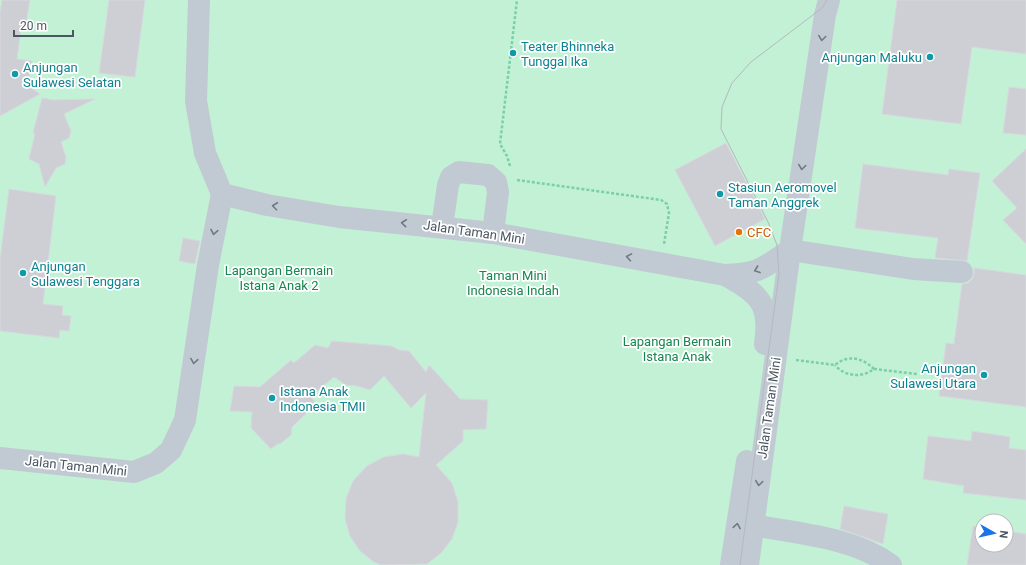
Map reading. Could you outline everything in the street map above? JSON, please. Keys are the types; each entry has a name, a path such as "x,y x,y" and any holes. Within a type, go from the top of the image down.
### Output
{"lane":[{"path":"199,0 196,101 205,153 222,194"},
{"name":"Jalan Taman Mini","path":"748,565 790,250 829,0"},
{"path":"442,227 448,185 452,177 459,172 488,175 496,182 498,192 493,233"},
{"name":"Jalan Taman Mini","path":"0,458 134,472 156,463 171,450 184,420 208,265 222,194 267,205 339,217 493,233 725,274 747,274 766,267 790,250"},
{"path":"790,250 913,269 962,272"},
{"name":"Jalan Taman Mini","path":"725,274 745,286 758,297 765,309 768,324 731,565"},
{"path":"753,525 856,545 873,553 891,565"}],"path":[{"path":"510,171 510,164 500,144 517,0"},
{"path":"516,180 661,200 667,204 669,212 661,263"},
{"path":"776,358 835,365 847,373 858,376 867,374 874,369"},
{"path":"835,365 841,360 859,359 868,363 874,369 917,374"}],"green space":[{"name":"Taman Mini Indonesia Indah","path":"0,0 1026,0 1026,565 0,565"}],"building":[{"path":"2,0 30,0 25,30 21,29 17,59 32,61 28,86 40,94 0,116 0,12"},
{"path":"109,0 145,0 135,77 99,73"},
{"name":"Anjungan Maluku","path":"897,0 1026,0 1026,54 972,47 961,124 882,114"},
{"path":"1009,87 1026,89 1026,135 1003,133"},
{"path":"42,98 54,100 95,99 64,114 71,131 69,138 61,142 66,157 65,164 56,168 45,187 39,164 29,159 35,134 33,133"},
{"name":"Stasiun Aeromovel Taman Anggrek","path":"726,143 765,219 715,246 675,170"},
{"path":"1026,149 1026,244 1003,220 1017,208 992,181"},
{"path":"863,164 948,175 949,169 980,173 967,261 935,258 938,238 855,228"},
{"name":"Anjungan Sulawesi Tenggara","path":"9,189 56,196 43,304 63,306 62,315 71,316 69,331 60,330 59,338 0,331 0,259"},
{"path":"183,238 200,241 195,264 179,261"},
{"path":"974,268 1026,275 1026,407 939,396 946,343 954,344 962,284 968,283 972,279"},
{"path":"332,341 391,346 399,350 409,351 426,372 429,365 460,399 488,400 486,429 463,430 463,441 436,465 452,483 458,502 458,522 452,539 441,553 427,564 381,565 374,562 360,551 350,536 345,519 346,499 353,481 367,466 384,457 403,454 419,457 426,393 411,408 384,376 370,390 357,386 346,385 334,377 311,396 316,404 292,427 291,435 271,449 251,428 252,412 230,411 234,386 260,387 291,360 294,363 315,345 328,348"},
{"path":"972,431 1010,437 1009,448 1026,450 1026,500 963,493 964,486 923,479 928,436 971,441"},
{"path":"844,506 888,514 883,544 840,529"},
{"path":"973,526 974,553 1014,553 1014,532 1026,534 1026,565 967,565"}],"tram line":[{"path":"740,565 779,274 777,245 768,222 721,129 722,107 732,83 751,62 822,8 827,0"}],"place":[{"name":"Teater Bhinneka Tunggal Ika","path":"513,53"},
{"name":"Anjungan Maluku","path":"930,57"},
{"name":"Anjungan Sulawesi Selatan","path":"15,74"},
{"name":"Stasiun Aeromovel Taman Anggrek","path":"720,194"},
{"name":"CFC","path":"739,232"},
{"name":"Anjungan Sulawesi Tenggara","path":"23,273"},
{"name":"Anjungan Sulawesi Utara","path":"984,375"},
{"name":"Istana Anak Indonesia TMII","path":"272,398"}],"park label":[{"name":"Lapangan Bermain Istana Anak 2","path":"279,278"},
{"name":"Lapangan Bermain Istana Anak","path":"677,348"}]}
